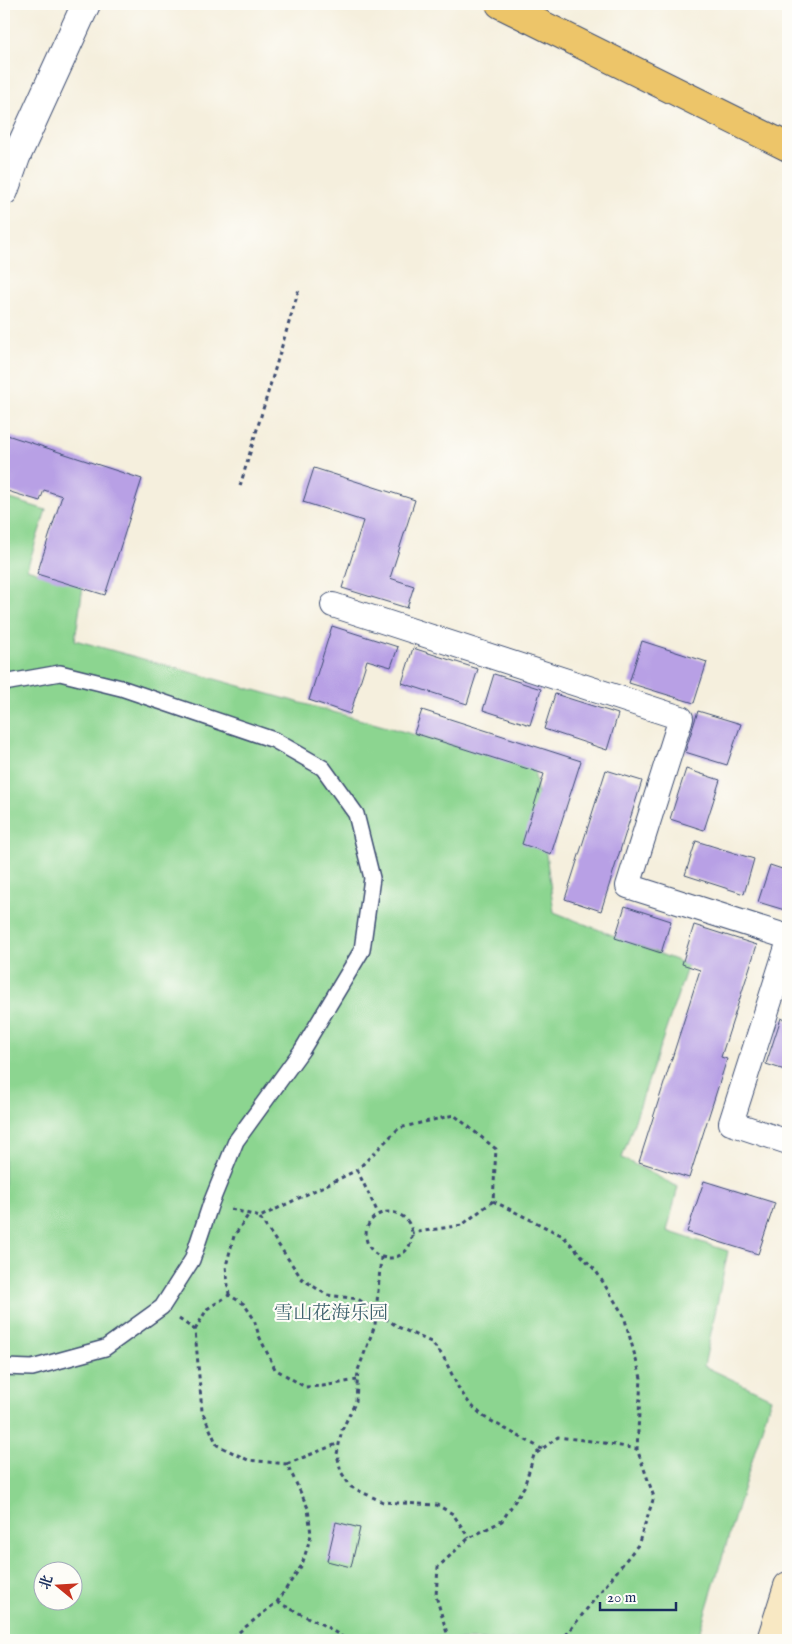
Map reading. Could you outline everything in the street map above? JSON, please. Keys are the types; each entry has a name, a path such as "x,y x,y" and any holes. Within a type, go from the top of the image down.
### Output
{"highway":[{"path":"500,4 788,147"}],"main road":[{"path":"771,1640 788,1586"}],"street":[{"path":"4,191 16,157 86,4"},
{"path":"333,604 681,718 628,886 788,937"},
{"path":"788,944 731,1124 788,1142"}],"lane":[{"path":"4,683 60,673 121,688 274,740 323,768 356,814 372,878 362,950 302,1050 236,1141 211,1202 192,1260 162,1307 105,1348 32,1368 4,1367"}],"path":[{"path":"240,486 299,289"},
{"path":"260,1217 357,1170 399,1128 454,1115 496,1149 493,1201 462,1225 412,1233"},
{"path":"357,1170 378,1214"},
{"path":"493,1201 563,1236 596,1271 624,1316 641,1378 637,1449 654,1497 638,1545 562,1640"},
{"path":"211,1202 260,1217 302,1279 327,1295 358,1299 398,1327 430,1342 443,1356 459,1389 470,1404 484,1417 542,1449"},
{"path":"387,1211 396,1212 404,1217 412,1233 411,1242 406,1250 399,1256 390,1258 381,1257 373,1252 368,1245 366,1236 367,1227 371,1219 387,1211"},
{"path":"229,1295 226,1266 234,1236 249,1214"},
{"path":"381,1257 375,1325 358,1370 356,1401 342,1430 337,1454 341,1472 351,1487 383,1502 437,1505 452,1514 469,1538"},
{"path":"229,1295 207,1309 194,1330 202,1411 217,1445 248,1460 287,1464 340,1443"},
{"path":"229,1295 244,1304 254,1319 259,1336 275,1368 305,1387 357,1380"},
{"path":"162,1307 194,1330"},
{"path":"449,1640 436,1596 438,1567 469,1538 502,1521 524,1487 534,1455 558,1437 637,1449"},
{"path":"229,1640 277,1602 302,1565 311,1536 308,1508 287,1464"},
{"path":"277,1602 327,1627 347,1640"}],"green space":[{"name":"雪山花海乐园","path":"4,497 46,510 27,569 83,587 75,640 534,768 554,912 688,965 622,1158 678,1187 667,1231 728,1251 704,1366 771,1398 697,1640 4,1640"}],"building":[{"path":"4,434 142,479 105,595 37,574 62,496 44,490 40,501 4,490"},
{"path":"314,468 415,500 390,578 414,586 407,608 342,588 363,521 303,502"},
{"path":"332,626 398,647 391,667 367,660 350,714 309,700"},
{"path":"642,641 707,662 694,703 629,683"},
{"path":"413,648 478,669 467,704 402,683"},
{"path":"494,674 541,689 530,725 483,710"},
{"path":"555,694 618,714 607,750 544,729"},
{"path":"422,710 581,761 551,854 522,844 544,774 414,733"},
{"path":"698,711 741,724 727,765 685,752"},
{"path":"686,769 720,780 704,830 670,819"},
{"path":"606,770 642,781 601,911 565,899"},
{"path":"696,841 754,859 744,894 685,875"},
{"path":"770,865 788,871 788,911 758,902"},
{"path":"625,906 671,921 661,953 615,938"},
{"path":"694,925 757,945 721,1057 727,1059 689,1178 639,1162 700,970 682,964"},
{"path":"781,1018 788,1021 788,1071 766,1064"},
{"path":"704,1181 775,1203 758,1254 687,1232"},
{"path":"336,1522 360,1528 351,1567 327,1561"}]}
